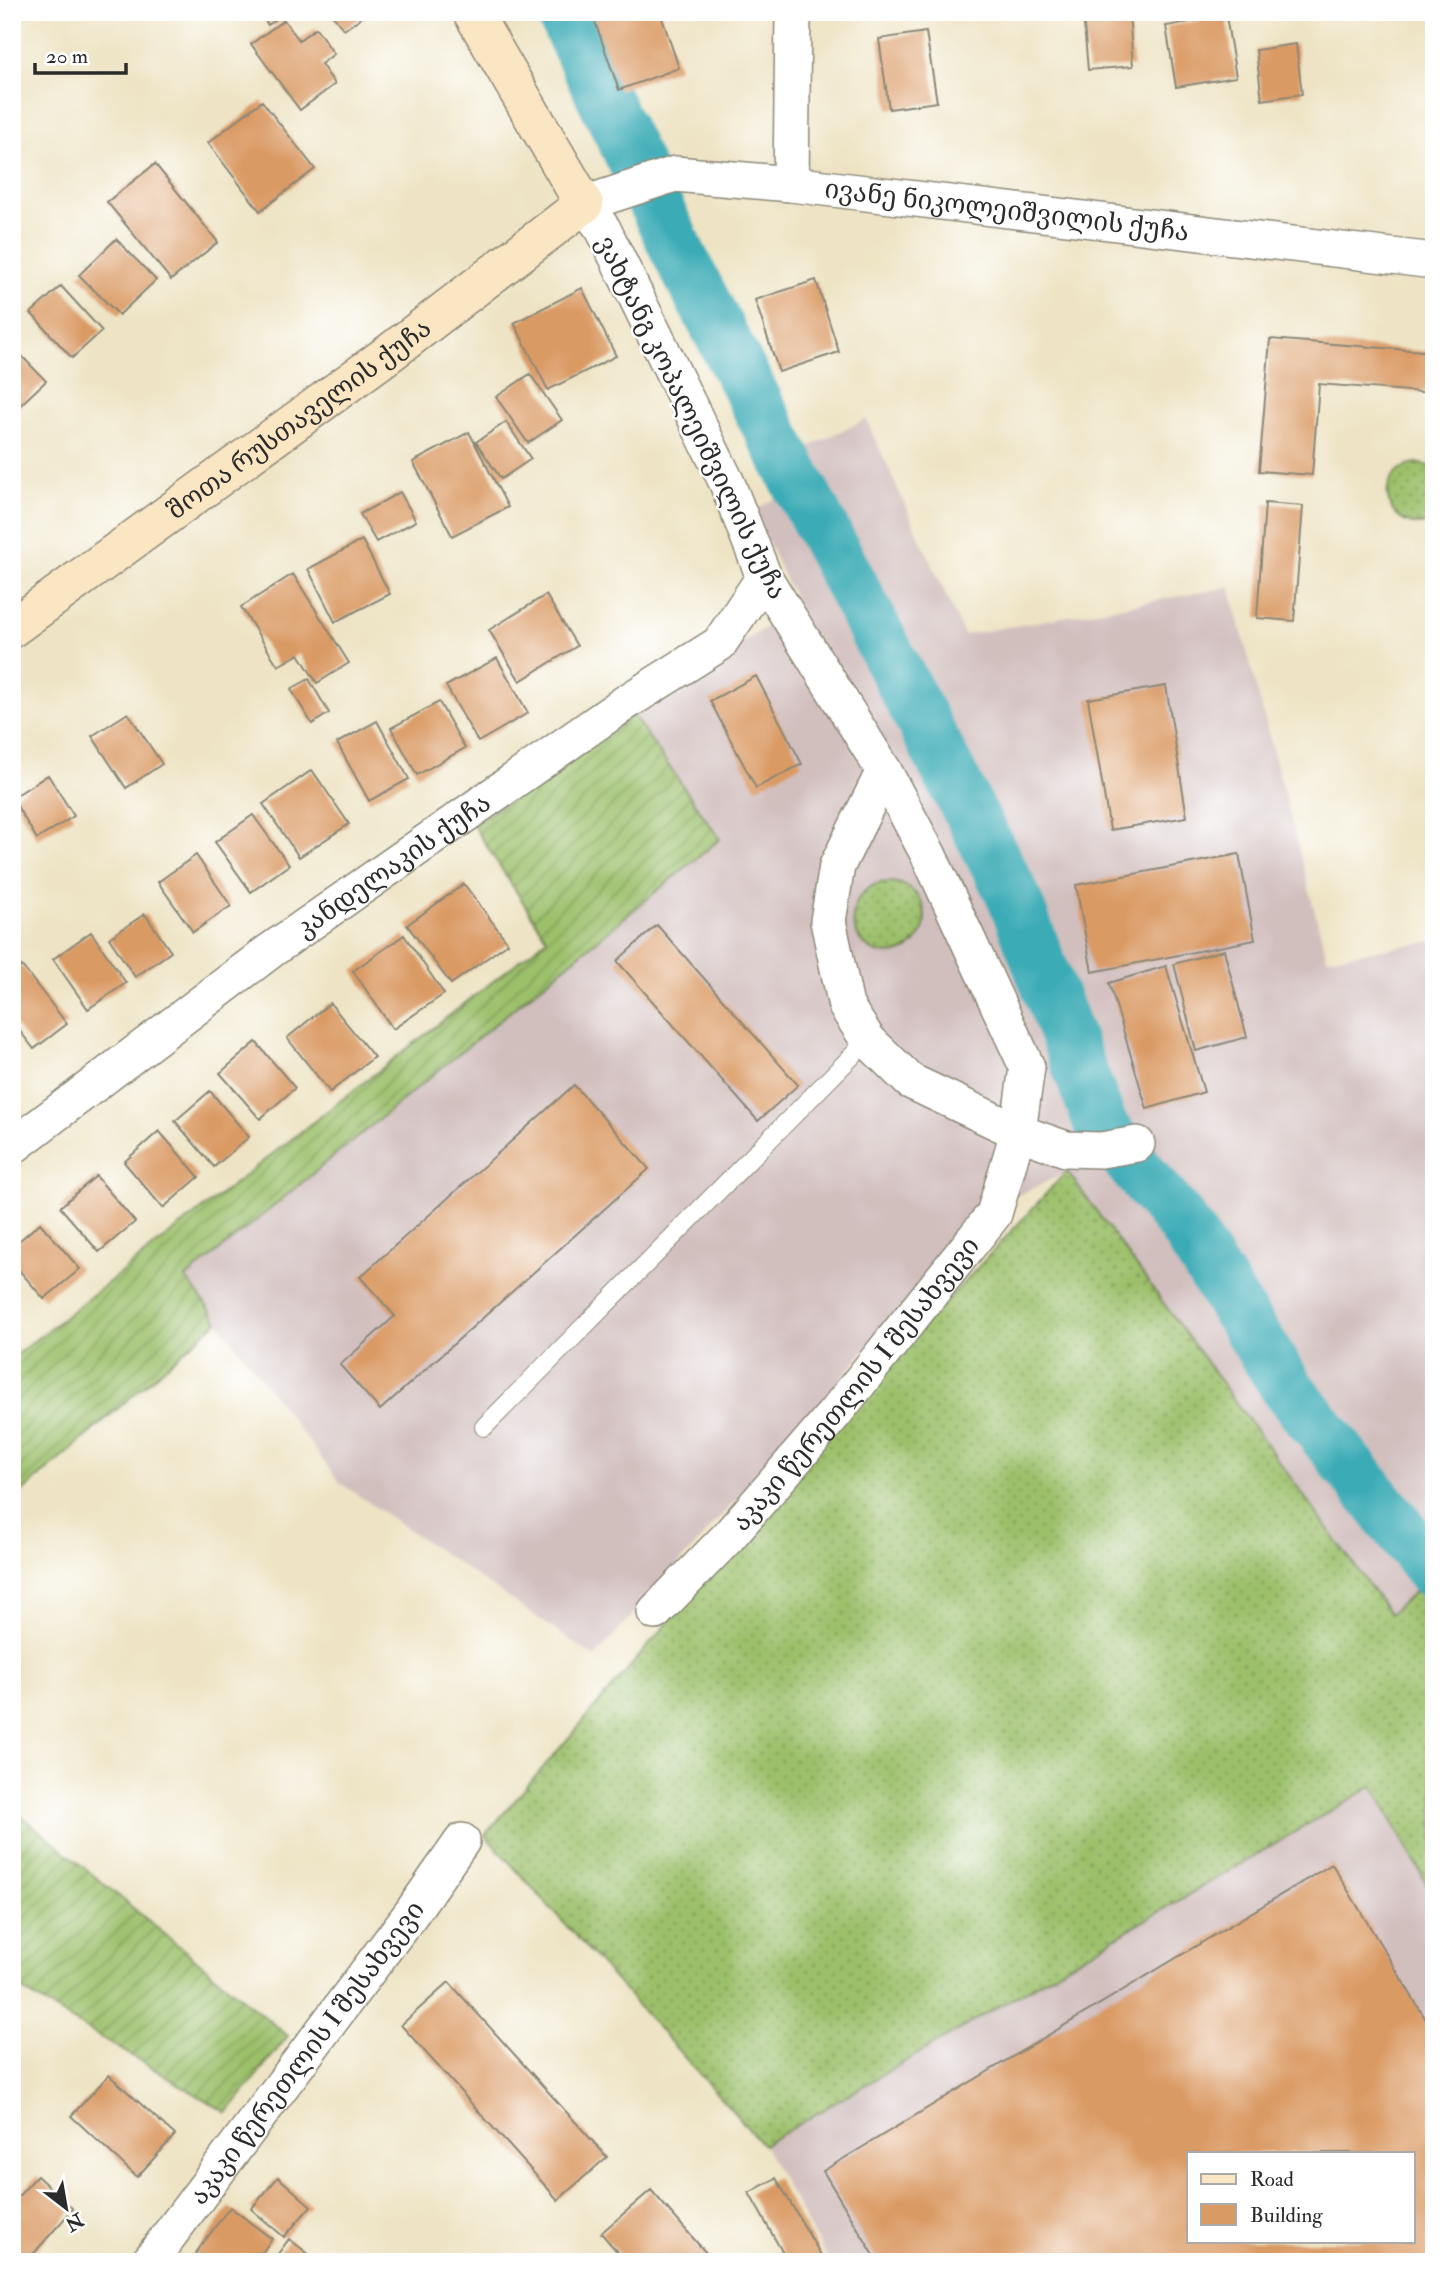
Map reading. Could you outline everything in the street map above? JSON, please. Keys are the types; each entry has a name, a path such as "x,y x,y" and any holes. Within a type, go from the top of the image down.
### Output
{"street":[{"name":"ვახტანგ კოპალეიშვილის ქუჩა","path":"472,12 584,204 603,229 727,483 764,577 884,771 929,856 1027,1067 1018,1132"},
{"path":"791,184 793,12"},
{"name":"ივანე ნიკოლეიშვილის ქუჩა","path":"584,204 676,174 791,184 1434,261"},
{"name":"შოთა რუსთაველის ქუჩა","path":"12,628 391,352 584,204"},
{"name":"კანდელაკის ქუჩა","path":"12,1147 270,951 625,703 719,644 764,577"},
{"path":"884,771 837,866 828,921 846,1006 868,1040 910,1081 1018,1132 1066,1149 1101,1150 1137,1144"},
{"name":"აკაკი წერეთლის I შესახვევი","path":"654,1612 728,1537 835,1413 994,1214 1018,1132"},
{"name":"აკაკი წერეთლის I შესახვევი","path":"149,2262 462,1841"}],"lane":[{"path":"484,1427 868,1040"}],"shaded area":[{"path":"866,419 964,635 1230,587 1327,958 1434,941 1434,1574 1391,1615 1067,1172 981,1213 784,1446 595,1657 340,1483 186,1279 719,840 633,715 798,606 754,511 779,496 766,468"},
{"path":"1373,1786 1434,1897 1434,2262 829,2262 763,2145"}],"green space":[{"path":"1416,463 1434,467 1434,520 1419,524 1405,522 1396,514 1389,504 1388,491 1391,480 1400,469"},
{"path":"633,715 720,839 186,1278 218,1321 12,1501 12,1358 547,939 473,825"},
{"path":"889,882 909,888 919,898 925,918 919,938 909,948 889,954 869,948 859,938 853,918 859,898 869,888"},
{"path":"1067,1171 1390,1614 1434,1574 1434,1897 1373,1786 763,2145 485,1835 928,1321"},
{"path":"12,1808 288,2036 227,2113 12,1984"}],"building":[{"path":"260,12 287,12 268,25"},
{"path":"330,12 369,12 344,30"},
{"path":"603,12 660,12 679,68 619,90 593,16"},
{"path":"1129,12 1133,66 1088,70 1083,14"},
{"path":"1226,16 1236,77 1176,87 1166,26"},
{"path":"284,20 299,40 316,28 334,54 321,64 335,84 300,110 251,44"},
{"path":"926,32 937,102 889,109 879,39"},
{"path":"1296,44 1302,94 1262,100 1256,50"},
{"path":"262,101 315,169 260,211 208,143"},
{"path":"155,164 218,242 171,280 107,202"},
{"path":"116,239 156,280 119,315 79,275"},
{"path":"816,280 839,352 779,372 755,300"},
{"path":"61,286 102,331 72,358 31,313"},
{"path":"582,288 616,356 548,390 514,323"},
{"path":"1270,339 1434,352 1434,393 1319,384 1312,475 1259,471"},
{"path":"12,346 46,381 16,409 12,405"},
{"path":"530,374 562,420 528,443 496,397"},
{"path":"506,422 531,459 501,479 476,442"},
{"path":"469,432 508,507 452,536 413,462"},
{"path":"400,492 416,521 376,542 360,514"},
{"path":"1265,503 1303,506 1294,621 1257,618"},
{"path":"362,540 390,594 335,622 308,569"},
{"path":"293,574 349,663 317,683 299,654 278,666 241,607"},
{"path":"546,595 577,646 520,681 489,630"},
{"path":"497,658 528,713 478,742 446,686"},
{"path":"756,676 802,764 756,788 710,701"},
{"path":"309,679 329,713 312,724 291,689"},
{"path":"1166,686 1187,817 1110,830 1088,699"},
{"path":"439,702 465,748 417,775 391,728"},
{"path":"128,713 162,764 126,788 92,736"},
{"path":"377,721 409,779 369,801 337,743"},
{"path":"312,770 349,824 299,857 263,804"},
{"path":"48,775 74,816 37,839 12,798"},
{"path":"253,815 289,865 251,892 215,842"},
{"path":"1239,854 1255,940 1092,972 1076,885"},
{"path":"196,855 231,906 193,932 158,882"},
{"path":"464,884 508,943 451,984 407,925"},
{"path":"145,914 171,952 135,977 109,938"},
{"path":"657,925 798,1085 758,1121 617,961"},
{"path":"91,932 126,983 88,1009 53,959"},
{"path":"404,935 444,994 393,1029 353,971"},
{"path":"1224,950 1247,1037 1196,1051 1174,964"},
{"path":"22,966 67,1024 34,1049 12,1021 12,974"},
{"path":"1166,966 1204,1092 1147,1109 1109,983"},
{"path":"330,1003 374,1057 330,1092 287,1038"},
{"path":"256,1042 295,1088 260,1119 220,1073"},
{"path":"574,1085 649,1169 380,1410 340,1365 395,1316 360,1277"},
{"path":"210,1091 249,1137 214,1167 175,1121"},
{"path":"159,1131 199,1177 163,1208 124,1162"},
{"path":"96,1176 135,1222 99,1252 60,1207"},
{"path":"40,1223 80,1269 44,1299 12,1262 12,1247"},
{"path":"1332,1864 1434,2033 1434,2262 878,2262 823,2171"},
{"path":"449,1982 607,2157 558,2200 401,2025"},
{"path":"109,2075 175,2135 137,2177 71,2116"},
{"path":"37,2176 73,2209 27,2261 12,2248 12,2203"},
{"path":"278,2177 311,2206 284,2237 251,2209"},
{"path":"776,2178 825,2262 788,2262 749,2193"},
{"path":"651,2190 714,2262 626,2262 601,2233"},
{"path":"230,2207 272,2239 255,2262 189,2262"},
{"path":"289,2239 319,2262 272,2262"}],"waterway":[{"path":"562,12 683,262 1013,895 1102,1128 1182,1223 1288,1389 1434,1572"}]}
